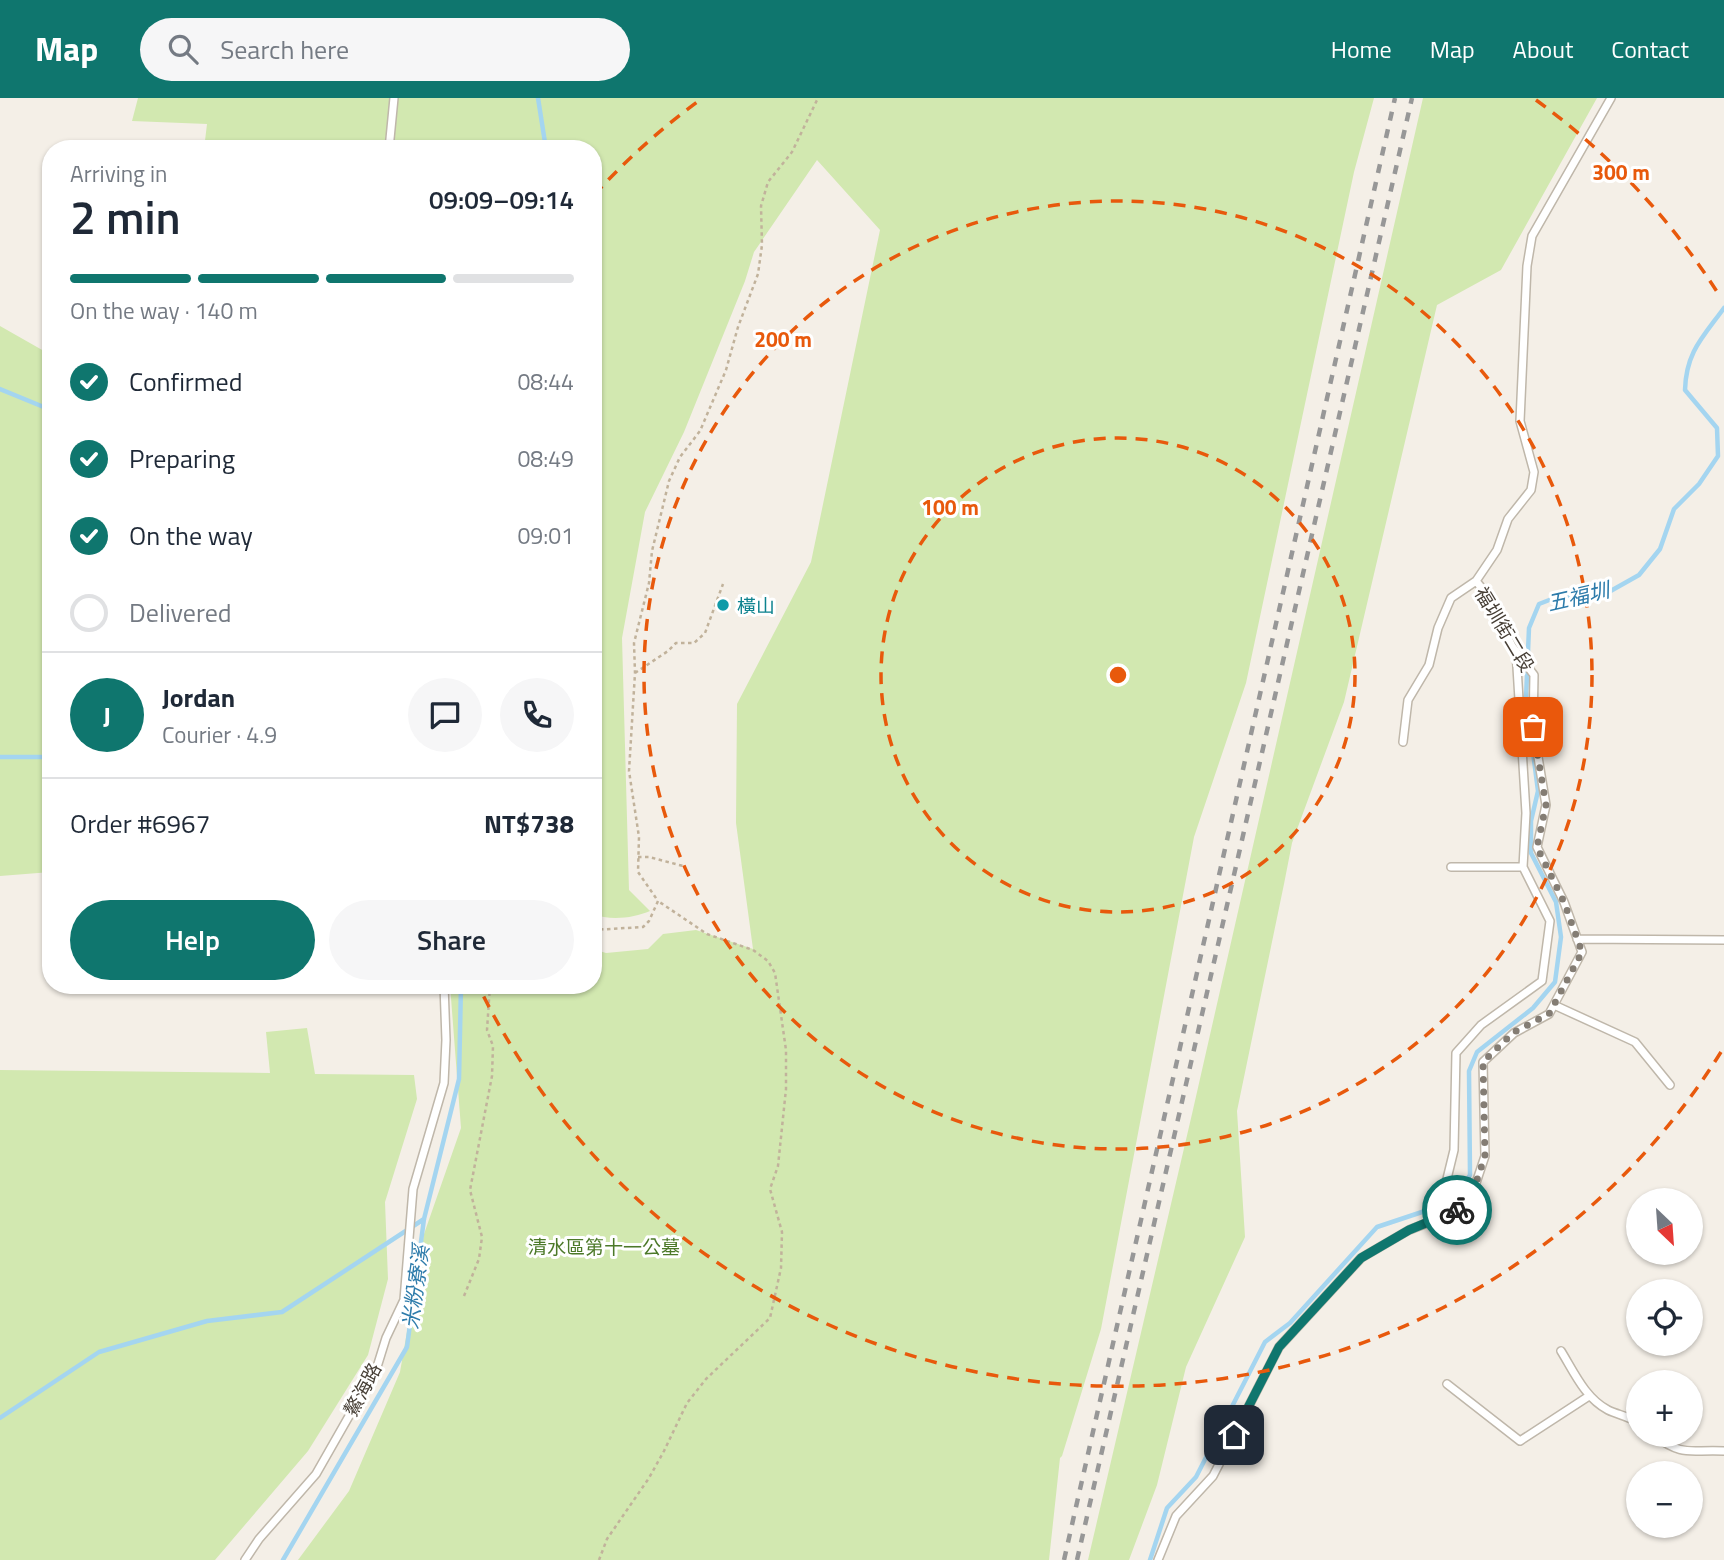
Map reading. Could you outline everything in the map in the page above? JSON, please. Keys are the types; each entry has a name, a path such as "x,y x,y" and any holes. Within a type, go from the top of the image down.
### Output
{"lane":[{"path":"390,140 394,98"},
{"name":"福圳街二段","path":"1459,1208 1473,1192 1485,1156 1483,1062 1514,1032 1549,1014 1582,952 1564,902 1537,847 1546,805 1533,727 1534,675 1516,650 1476,580 1497,550 1508,519 1531,490 1534,472 1520,421 1527,266 1532,236 1611,98"},
{"path":"1403,742 1408,700 1429,665 1438,628 1451,598 1476,580"},
{"path":"1158,1560 1176,1516 1213,1476 1279,1347 1361,1258 1409,1230 1459,1208 1444,1191 1454,1150 1456,1053 1481,1025 1542,981 1550,921 1523,867 1526,813 1516,650"},
{"path":"1451,867 1523,867"},
{"path":"1577,939 1724,940"},
{"name":"鰲海路","path":"245,1560 259,1539 316,1474 377,1367 386,1338 404,1300 413,1189 444,1083 444,994"},
{"path":"1554,1005 1635,1042 1670,1085"},
{"path":"1561,1351 1589,1396 1608,1410 1626,1416"},
{"path":"1447,1384 1520,1441 1589,1396"},
{"path":"1670,1447 1688,1452 1724,1451"}],"path":[{"path":"599,1560 607,1539 649,1478 687,1403 706,1379 770,1318 781,1268 782,1232 770,1189 778,1166 786,1089 785,1039 775,973 768,961 753,950 707,934 658,901 638,872 639,837 629,771 635,673 634,643 669,481 680,457 700,431 726,370 738,327 758,274 762,245 761,206 768,182 792,152 818,98"},
{"path":"635,673 676,643 694,643 705,633 723,584"},
{"path":"638,857 649,857 683,866"},
{"path":"602,929 643,926 649,921 658,901"},
{"path":"464,1296 479,1259 482,1237 470,1190 492,1076 494,1046 487,1030 489,994"}],"green space":[{"name":"清水區第十一公墓","path":"138,98 1374,98 1354,172 1246,683 1194,837 1101,1329 1060,1458 1049,1560 298,1560 349,1491 400,1372 424,1234 461,1128 451,994 602,994 602,952 648,949 663,934 696,930 753,949 736,823 737,704 811,562 880,230 817,160 754,252 745,281 684,432 645,512 622,638 629,890 650,911 629,917 607,917 602,916 602,140 205,140 207,124 132,121"},
{"path":"1423,98 1597,98 1501,270 1437,305 1344,702 1292,843 1237,1111 1245,1237 1186,1367 1157,1485 1129,1560 1088,1560 1192,1114"},
{"path":"0,326 42,350 42,873 0,876"},
{"path":"307,1028 315,1074 414,1075 417,1099 385,1202 388,1279 368,1355 308,1451 215,1560 0,1560 0,1070 270,1073 266,1032"}],"waterway":[{"name":"米粉寮溪","path":"538,98 545,140"},
{"name":"五福圳","path":"1150,1560 1167,1508 1196,1477 1265,1342 1290,1323 1377,1227 1446,1204 1459,1192 1470,1175 1469,1071 1477,1052 1533,1008 1555,982 1561,937 1556,902 1531,853 1531,821 1538,791 1526,698 1529,628 1539,604 1557,597 1607,593 1639,575 1660,549 1674,509 1699,484 1718,456 1717,428 1685,390 1692,355 1724,308"},
{"path":"0,389 42,406"},
{"path":"0,757 42,757"},
{"name":"米粉寮溪","path":"283,1560 407,1347 424,1219 459,1079 461,994"},
{"path":"0,1418 99,1352 207,1321 282,1312 424,1219"}],"railway":[{"path":"1064,1560 1395,98"},
{"path":"1077,1560 1412,98"}],"way so far":[{"path":"1457,1210 1473,1192 1485,1156 1483,1062 1514,1032 1549,1014 1582,952 1564,902 1537,847 1546,805 1533,727"}],"place":[{"name":"橫山","path":"723,605"}],"route":[{"path":"1234,1435 1279,1347 1361,1258 1409,1230 1457,1210"}]}
